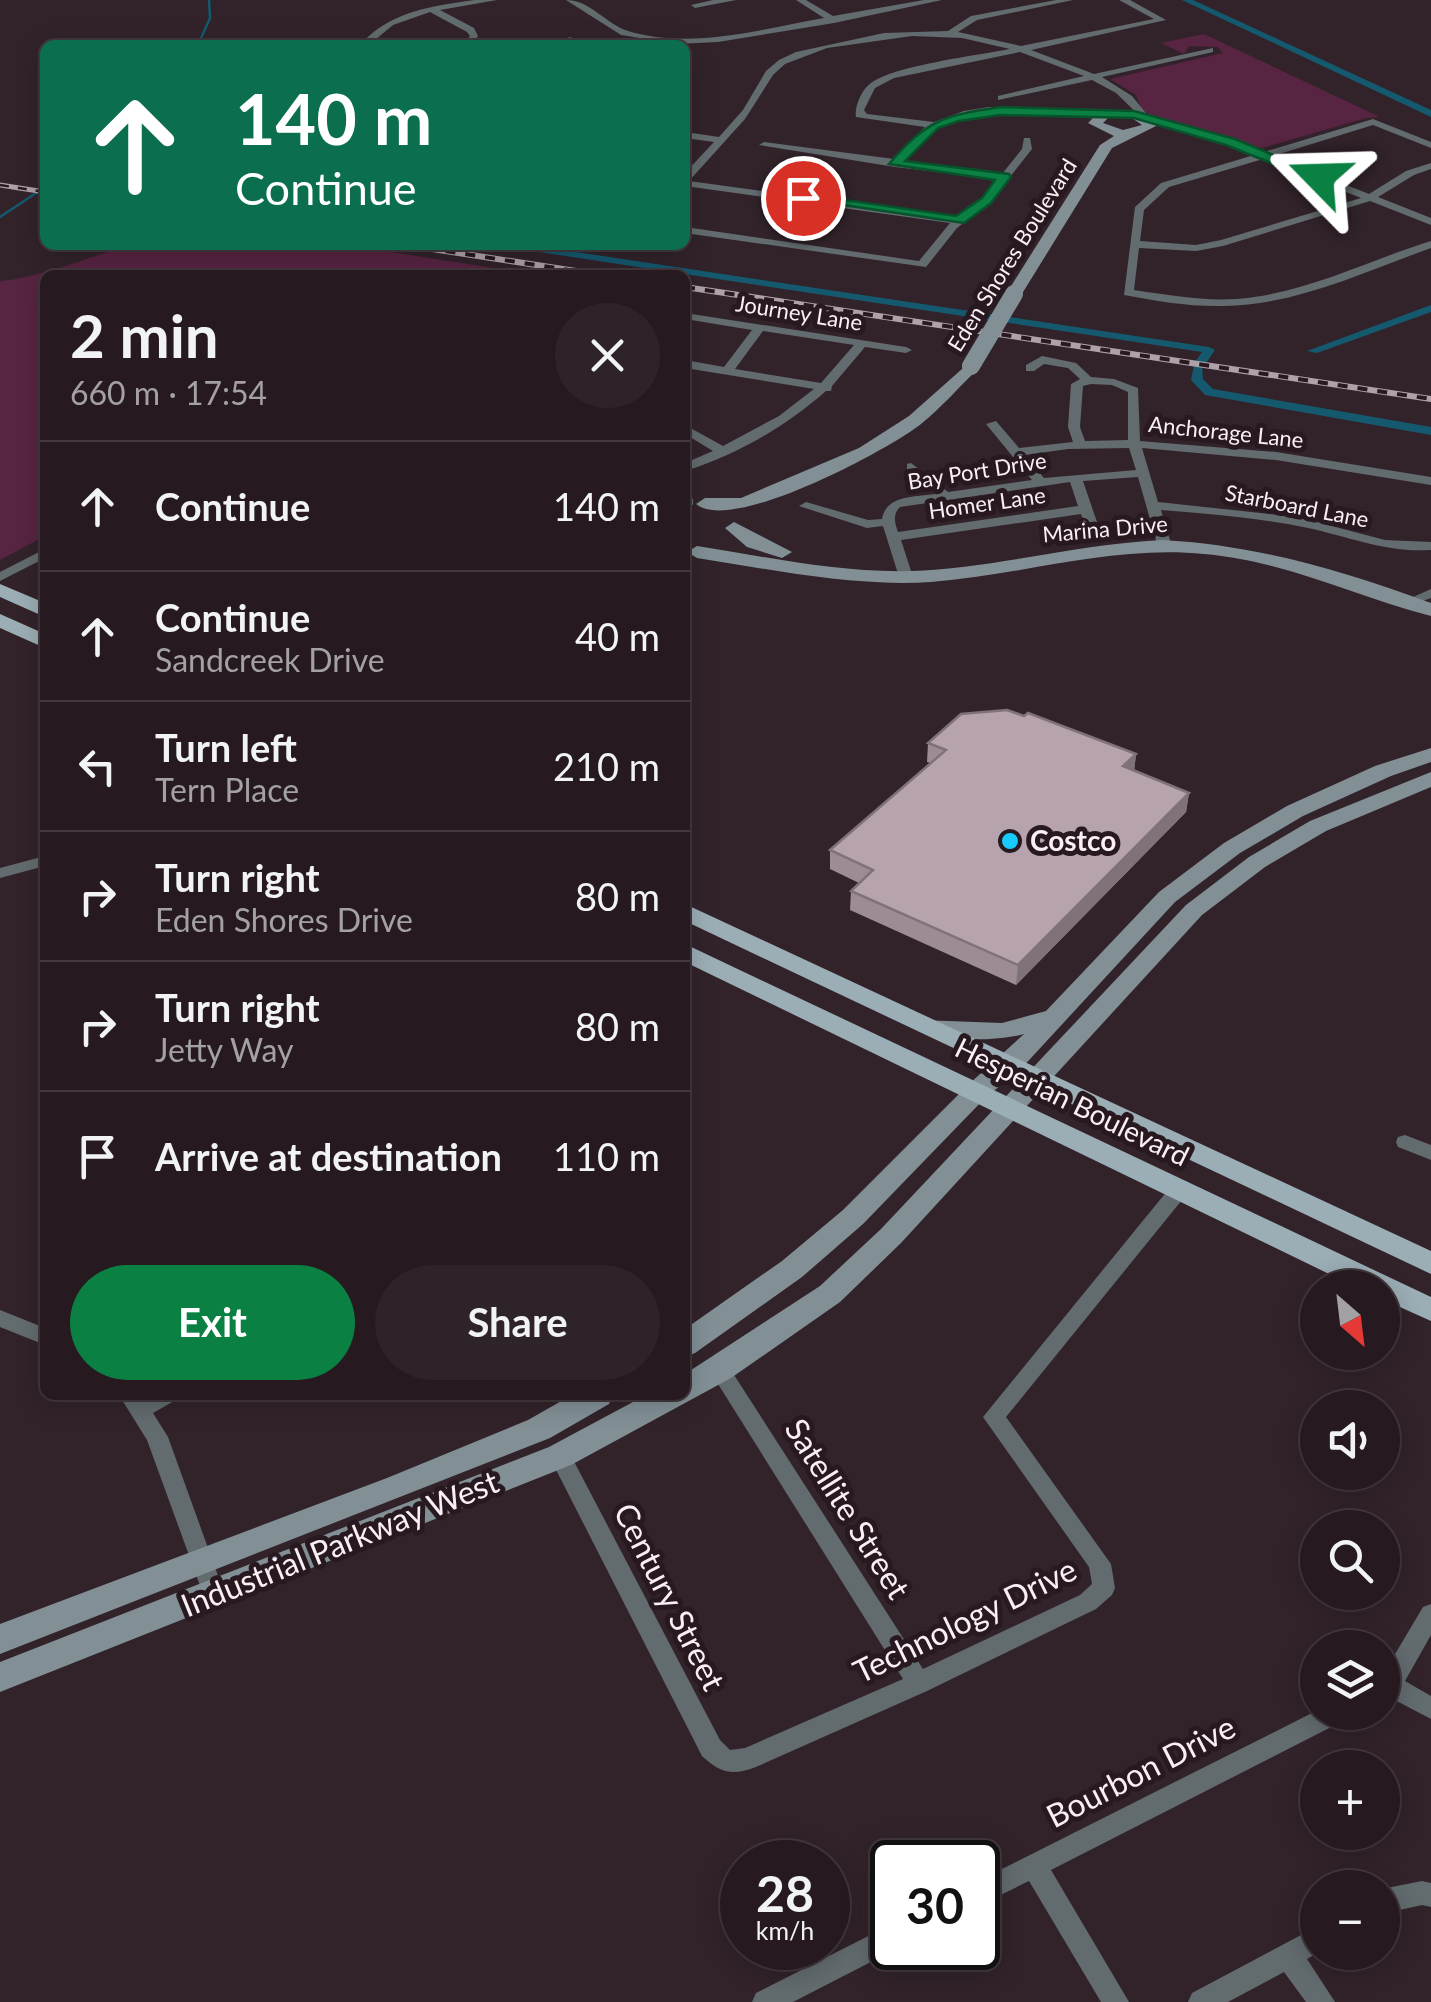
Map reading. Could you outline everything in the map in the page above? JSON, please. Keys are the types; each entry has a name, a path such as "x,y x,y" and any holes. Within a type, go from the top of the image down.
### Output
{"main road":[{"name":"Eden Shores Boulevard","path":"691,552 723,543 737,517 900,430 946,394 971,366 1014,294 1104,126 1143,126"},
{"path":"1104,126 1143,126"},
{"name":"Marina Drive","path":"691,502 737,517 754,543 858,574"},
{"name":"Marina Drive","path":"691,552 814,574 906,577 1122,548 1165,547 1288,561 1368,585 1431,610"},
{"path":"0,590 40,609"},
{"name":"Marina Drive","path":"1408,602 1431,621"},
{"path":"0,620 40,640"},
{"path":"690,1341 792,1270 841,1227 977,1091 1010,1064 1166,897 1232,848 1294,811 1431,755"},
{"path":"690,1385 720,1370 830,1294 891,1236 1194,910 1257,862 1318,826 1431,779"},
{"name":"Hesperian Boulevard","path":"690,914 1431,1263"},
{"name":"Hesperian Boulevard","path":"690,954 1431,1310"},
{"path":"929,1026 1002,1032 1055,1016"},
{"name":"Industrial Parkway West","path":"0,1640 398,1487 539,1428 589,1400"},
{"name":"Industrial Parkway West","path":"0,1678 560,1456 664,1400"}],"street":[{"path":"369,40 387,24 433,10 493,0"},
{"path":"570,0 624,34 664,40"},
{"path":"695,5 732,0"},
{"path":"800,0 866,38"},
{"path":"690,41 938,0"},
{"path":"952,32 974,18 1069,0"},
{"path":"934,126 859,115 859,110 871,86 882,79 1162,20 1124,0"},
{"path":"433,10 471,30 474,36 471,40"},
{"path":"690,175 781,63 821,48 866,38 912,31 952,32 999,40 1093,76 1131,98 1143,126 1221,139 1431,222"},
{"path":"1001,98 1210,50"},
{"path":"895,164 934,126 956,117 1000,111 1065,115 1104,126 1131,98"},
{"path":"1431,145 1373,122 1165,185 1139,209 1128,293 1219,303 1284,294 1431,244"},
{"path":"690,136 721,140"},
{"path":"690,231 922,265 959,220 986,200 1028,149 1027,140"},
{"path":"764,145 1004,177"},
{"path":"1173,165 1194,174"},
{"path":"1134,244 1196,248 1223,244 1370,198 1410,173 1431,166"},
{"path":"690,182 959,220"},
{"name":"Journey Lane","path":"690,317 906,350"},
{"path":"727,371 760,327"},
{"path":"690,465 757,437 826,388 862,343"},
{"path":"1030,368 1038,360 1068,363 1087,380"},
{"path":"690,365 826,388"},
{"path":"1079,442 1074,428 1076,386 1087,380 1122,384 1134,391 1134,443 1165,547"},
{"path":"992,424 1040,482"},
{"path":"690,432 724,452"},
{"name":"Anchorage Lane","path":"1016,452 1079,442 1220,447 1431,481"},
{"path":"911,467 945,496"},
{"name":"Bay Port Drive","path":"891,529 889,512 896,504 1075,477 1143,474"},
{"name":"Homer Lane","path":"1075,477 1092,528"},
{"name":"Homer Lane","path":"806,506 891,529 1086,509"},
{"name":"Starboard Lane","path":"1154,506 1311,524 1398,549 1431,546"},
{"path":"891,529 906,577"},
{"path":"0,566 40,545"},
{"path":"0,577 40,555"},
{"path":"1408,602 1431,593"},
{"path":"0,873 40,862"},
{"path":"1405,1142 1431,1153"},
{"name":"Technology Drive","path":"726,1762 747,1760 919,1684 1088,1602 1104,1588 1100,1564 994,1417 1178,1190"},
{"path":"0,1318 40,1335"},
{"name":"Satellite Street","path":"720,1370 919,1684"},
{"path":"136,1402 156,1437 214,1595"},
{"name":"Century Street","path":"560,1456 710,1748 726,1762"},
{"path":"1400,1664 1431,1614"},
{"path":"1400,1694 1431,1708"},
{"name":"Bourbon Drive","path":"1000,1883 1300,1730"},
{"path":"1034,1865 1116,2002"},
{"path":"1400,1898 1431,1895"},
{"path":"764,2002 870,1948"},
{"path":"1201,2002 1300,1949"},
{"path":"1288,1956 1322,2002"}],"shaded area":[{"path":"1204,34 1380,117 1262,148 1154,119 1141,108 1136,95 1110,79 1223,53 1218,47 1189,46 1184,54 1161,43"},
{"path":"377,250 500,269 51,270 104,253"},
{"path":"40,273 40,539 0,560 0,281"}],"building":[{"name":"Costco","path":"1007,710 1024,716 1028,713 1136,754 1123,766 1189,793 1018,965 851,891 873,870 830,850 946,750 928,743 961,714"}],"waterway":[{"path":"200,40 210,18 209,0"},
{"path":"1186,0 1431,114"},
{"path":"0,217 40,190"},
{"path":"543,250 676,270"},
{"path":"690,272 1209,350 1202,361"},
{"path":"1313,351 1431,308"},
{"path":"1198,368 1197,380 1209,392 1431,431"}],"railway":[{"path":"0,185 40,191"},
{"path":"439,250 569,270"},
{"path":"690,288 1431,399"}],"place":[{"name":"Costco","path":"1010,841"}],"route":[{"path":"803,198 959,220 986,200 1004,177 895,164 934,126 956,117 1014,110 1065,115 1134,114 1230,142 1319,177"}]}
